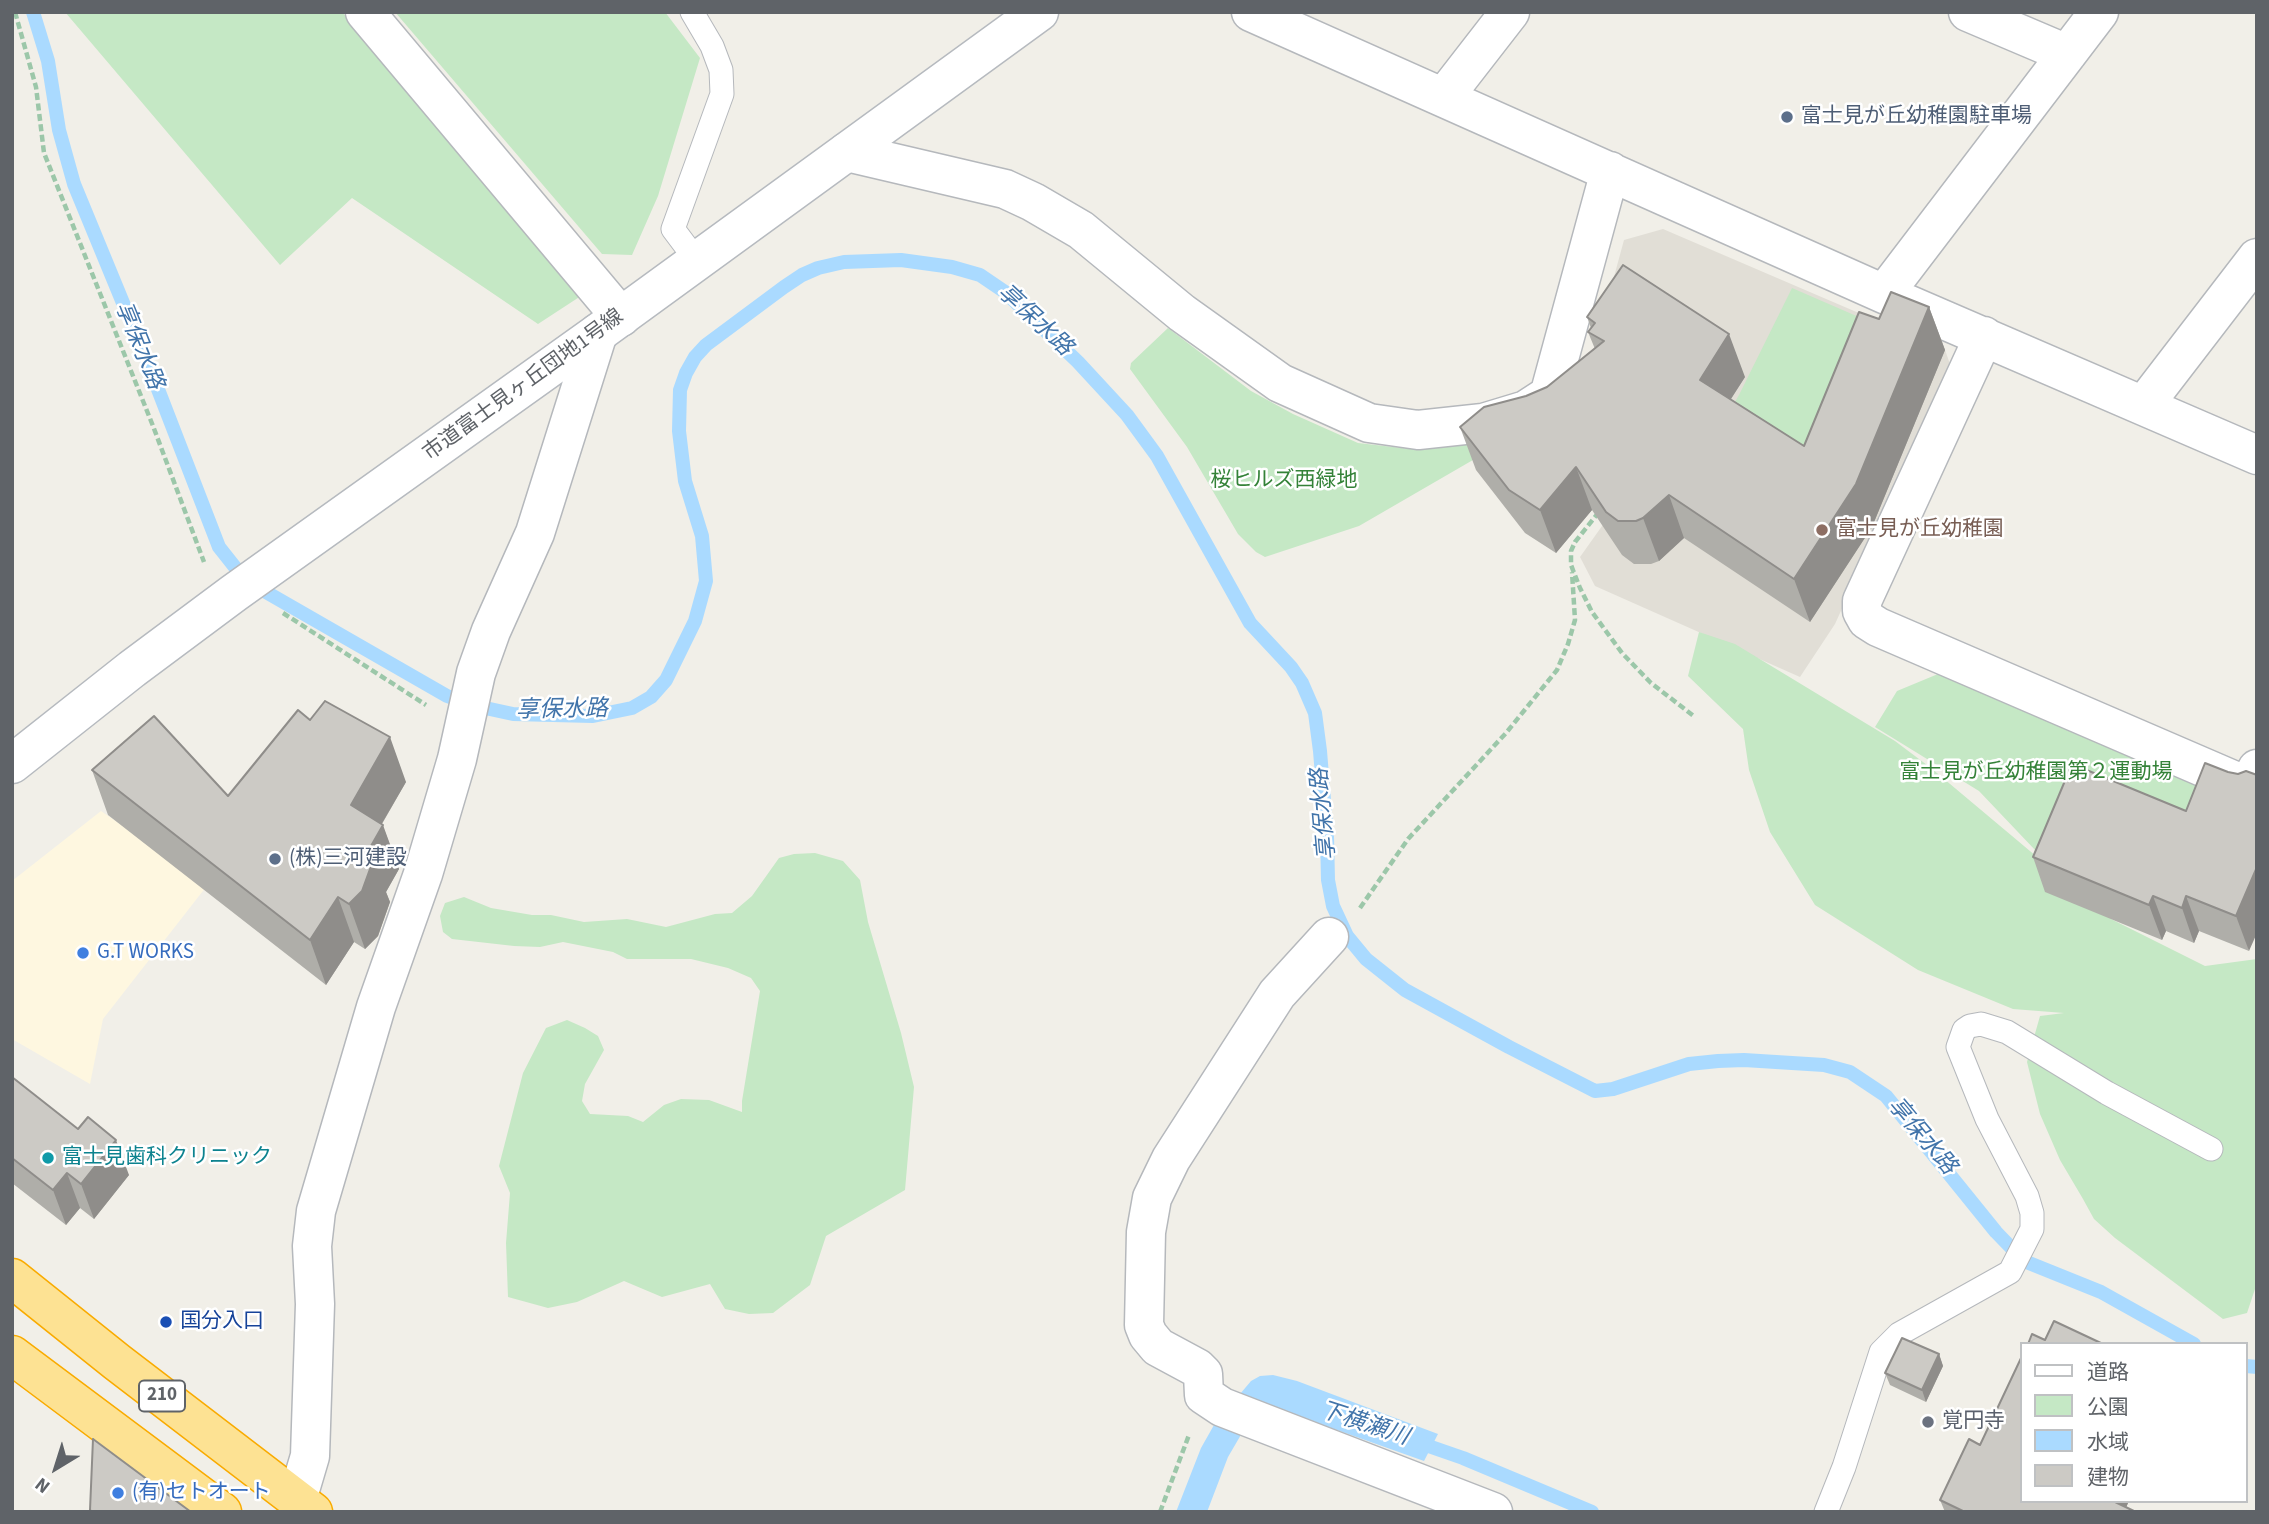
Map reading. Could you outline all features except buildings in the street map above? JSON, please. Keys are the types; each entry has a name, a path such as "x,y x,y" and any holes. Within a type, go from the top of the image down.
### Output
{"highway":[{"name":"210","path":"12,1278 305,1506"},
{"path":"12,1355 222,1512"}],"street":[{"path":"305,1506 310,1456 315,1304 312,1247 316,1211 376,1007 423,874 457,759 456,706 535,533 610,325 365,12"},
{"name":"市道富士見ヶ丘団地1号線","path":"12,764 234,593 610,325 1039,12"},
{"path":"1251,12 1884,294 2257,455"},
{"path":"1444,97 1510,12"},
{"path":"1968,12 2067,54"},
{"path":"1884,294 2099,12"},
{"path":"847,152 1005,189 1033,202 1081,230 1182,313 1280,383 1369,423 1418,430 1483,423 1526,410 1546,397 1610,171"},
{"path":"2144,405 2257,258"},
{"path":"1984,337 1862,601 1862,611 1867,620 2249,787 2257,769"},
{"path":"1329,937 1277,994 1171,1158 1150,1206 1146,1232 1144,1325 1158,1347 1203,1374 1213,1401 1265,1425 1493,1512"}],"lane":[{"path":"692,12 712,46 721,70 722,94 673,229 697,261"},
{"path":"1826,1512 1844,1467 1881,1352 1899,1334 2010,1272 2032,1229 2032,1213 2027,1196 1987,1119 1958,1047 1964,1030 1981,1024 2024,1040 2107,1093 2211,1149"}],"path":[{"path":"15,12 36,87 44,153 153,426 203,560 209,569"},
{"path":"1329,937 1354,915 1408,839 1507,733 1557,670 1575,620 1571,551 1600,511"},
{"path":"1572,565 1592,612 1622,653 1651,683 1695,717"},
{"path":"274,606 456,706"},
{"path":"1160,1512 1213,1401"}],"shaded area":[{"path":"1663,229 1945,350 1951,367 1835,624 1800,677 1595,586 1580,557 1649,460 1581,398 1624,240"},
{"name":"G.T WORKS","path":"101,811 185,869 206,887 103,1019 90,1084 12,1039 12,881"}],"green space":[{"path":"65,12 342,12 587,292 538,324 352,198 280,265"},
{"path":"395,12 665,12 700,58 658,196 632,255 602,254"},
{"path":"1792,288 1891,331 1810,481 1720,428"},
{"name":"桜ヒルズ西緑地","path":"1168,328 1251,391 1293,414 1358,443 1411,449 1502,438 1504,442 1359,526 1265,557 1238,534 1187,447 1130,369 1131,363"},
{"path":"1699,632 1735,644 1895,741 2111,919 2205,966 2257,959 2257,1288 2256,1286 2247,1313 2223,1319 2115,1238 2094,1219 2060,1160 2040,1114 2027,1062 2040,1016 2064,1013 2013,1009 1918,970 1815,905 1770,832 1749,770 1743,729 1688,676"},
{"name":"富士見が丘幼稚園第２運動場","path":"1938,674 2221,790 2199,846 2055,871 1979,791 1875,727 1897,691"},
{"path":"815,853 843,861 860,880 868,922 901,1033 914,1087 905,1190 826,1236 810,1285 773,1313 749,1314 725,1309 710,1284 662,1297 624,1281 577,1302 548,1308 508,1297 506,1243 510,1193 499,1166 523,1073 546,1028 567,1020 598,1036 604,1050 585,1084 582,1101 590,1114 628,1116 643,1122 664,1105 681,1099 709,1100 742,1112 760,991 751,978 728,968 691,959 627,959 613,952 563,942 540,947 452,939 443,932 440,916 445,903 464,897 491,908 532,915 551,915 584,922 627,919 666,927 715,914 732,913 752,896 779,858"}],"water":[{"path":"1273,1375 1297,1381 1438,1434 1424,1461 1278,1409 1242,1433 1228,1457 1207,1512 1176,1512 1201,1448 1214,1425 1251,1381 1260,1376"}],"waterway":[{"name":"享保水路","path":"33,12 48,61 59,130 74,184 149,366 219,547 252,584 447,696 476,706 513,714 593,716 632,708 651,697 666,680 695,621 706,581 702,536 685,481 679,431 680,390 695,357 706,345 784,287 818,268 844,262 901,260 952,267 980,275 1005,292 1078,362 1127,415 1157,456 1250,623 1291,667 1302,683 1315,713 1327,837 1328,880 1333,906 1347,936 1366,959 1405,990 1595,1091 1613,1089 1689,1064 1718,1061 1824,1065 1850,1072 1886,1096 1996,1232 2024,1261 2101,1292 2190,1342"},
{"name":"享保水路","path":"2248,1366 2257,1367"},
{"name":"下横瀬川","path":"1414,1441 1463,1458 1592,1512"}],"place":[{"name":"富士見が丘幼稚園駐車場","path":"1787,117"},
{"name":"富士見が丘幼稚園","path":"1822,530"},
{"name":"(株)三河建設","path":"275,859"},
{"name":"G.T WORKS","path":"83,953"},
{"name":"富士見歯科クリニック","path":"48,1158"},
{"name":"国分入口","path":"166,1322"},
{"name":"覚円寺","path":"1928,1422"},
{"name":"(有)セトオート","path":"118,1493"}]}
